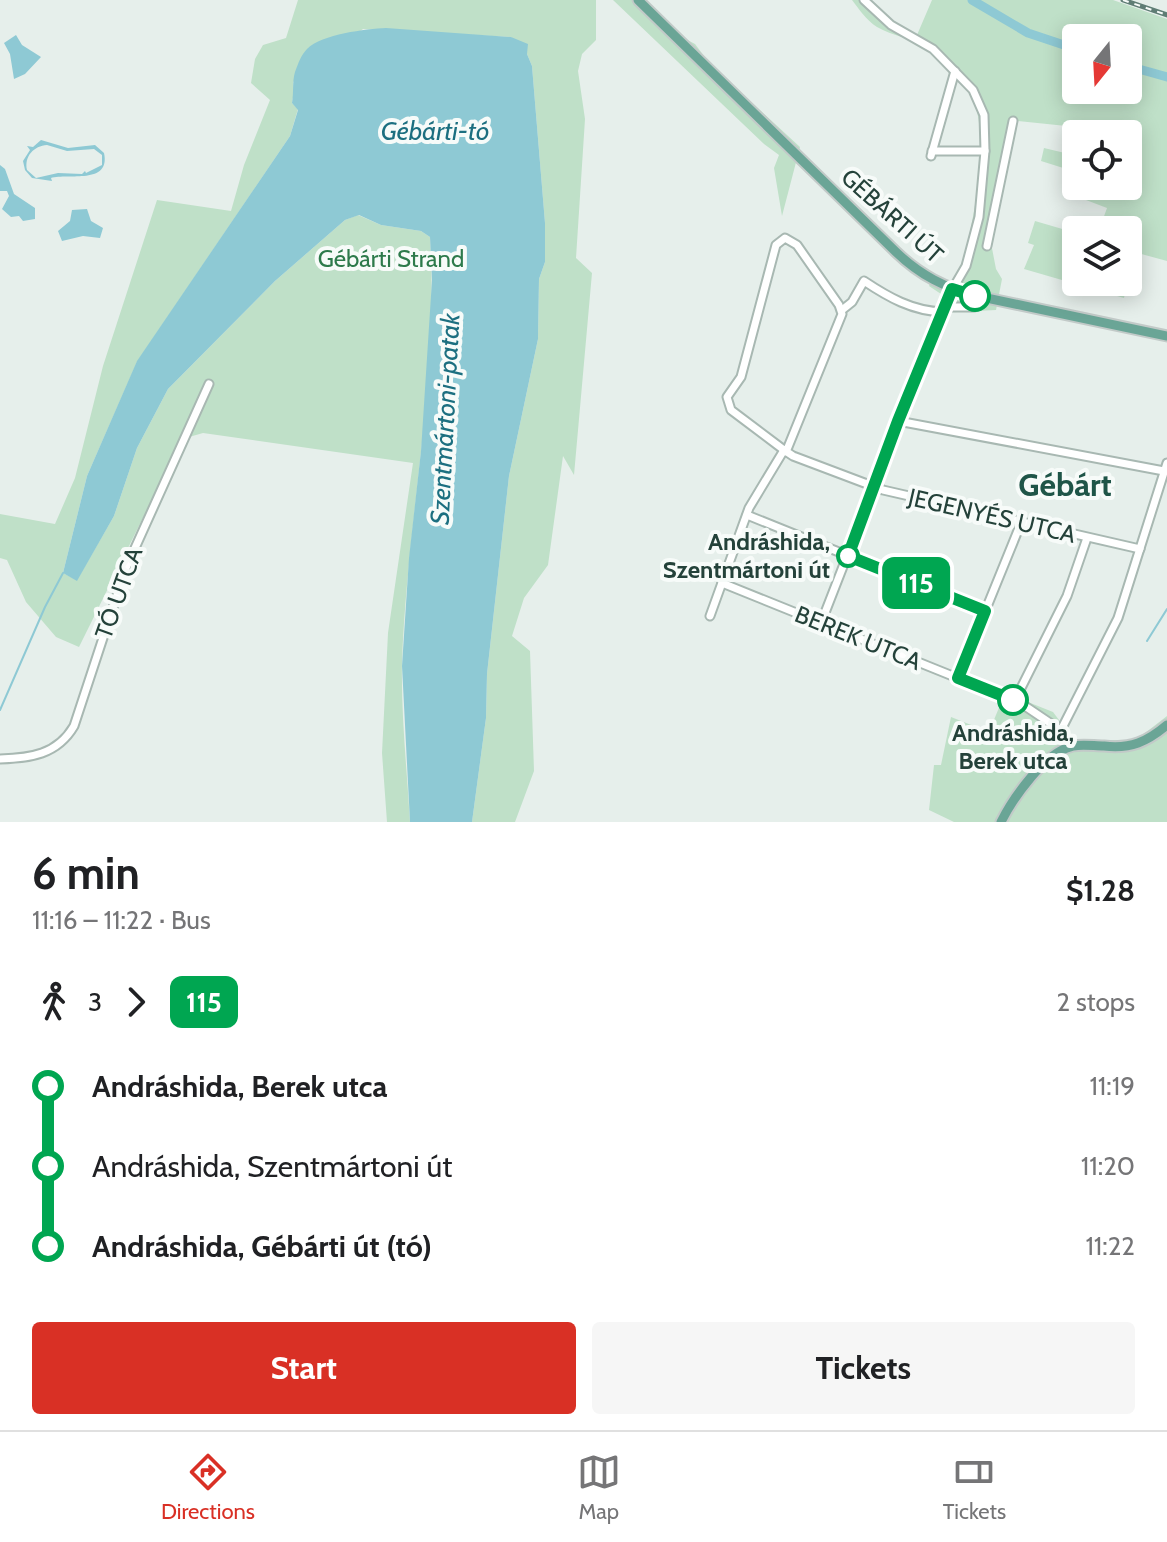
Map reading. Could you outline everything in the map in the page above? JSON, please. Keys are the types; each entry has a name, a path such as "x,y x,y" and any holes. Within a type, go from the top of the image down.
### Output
{"main road":[{"name":"GÉBÁRTI ÚT","path":"638,0 907,262 927,277 952,289 1167,336"},
{"path":"1001,822 1018,794 1054,755 1069,747 1132,746 1167,725"}],"street":[{"path":"821,623 898,421 952,289 966,266 979,217 985,151 984,115 973,90 933,49 891,25 864,0"},
{"path":"955,71 932,154 985,151"},
{"path":"987,246 1013,121"},
{"path":"979,217 992,220"},
{"name":"JEGENYÉS UTCA","path":"842,310 797,245 783,239 775,248 741,377 726,401 731,410 785,451 875,488 1140,549"},
{"path":"710,616 747,515 785,451 841,321 842,310 852,302 864,281 880,294 923,310 974,307"},
{"name":"TÓ UTCA","path":"0,759 41,754 60,743 74,726 126,568 209,384"},
{"path":"898,421 1166,467 1113,630 1060,732"},
{"path":"747,515 985,611"},
{"path":"958,678 1021,523"},
{"path":"1015,700 1067,596 1087,538"},
{"name":"BEREK UTCA","path":"722,583 1015,700 1045,718 1060,732 1069,747"}],"green space":[{"name":"Gébárti Strand","path":"298,0 596,0 596,40 582,54 578,71 585,119 576,258 592,273 574,475 563,456 548,565 524,598 512,636 530,651 534,771 515,822 472,822 486,718 487,674 509,476 538,339 539,279 545,262 545,223 532,66 527,54 511,37 363,29 293,82 292,103 298,109 290,136 137,362 87,476 63,573 77,580 114,516 137,448 168,389 275,281 345,220 358,215 381,225 421,231 430,237 430,344 402,663 410,822 387,822 382,753 388,633 413,463 203,433 182,439 79,647 56,637 26,602 7,560 0,558 0,514 55,524 75,478 103,366 157,200 231,211 244,165 270,100 251,83 255,59 263,45 286,38"},
{"path":"613,0 643,0 678,35 695,44 710,64 800,147 782,216 774,168 779,155"},
{"path":"852,0 867,0 884,17 917,35 932,0 1113,0 1167,19 1167,261 1142,254 1142,216 1104,216 1107,208 1086,200 1142,200 1142,120 1062,120 1062,126 1018,121 991,243 996,269 1002,279 996,310 938,313 944,296 929,286 934,275 952,284 957,279 973,215 980,163 978,117 970,93 939,59 921,45 889,33 866,18"},
{"path":"1044,148 1062,152 1062,168 1041,161"},
{"path":"1035,221 1062,229 1062,280 1024,269 1034,245 1028,243"},
{"path":"1005,693 1053,712 1074,740 1136,740 1167,716 1167,822 954,822 929,810 934,765 941,765 951,717 989,732"}],"water":[{"name":"Gébárti-tó","path":"386,28 511,37 528,44 527,54 532,66 545,223 545,262 539,279 538,339 509,476 487,674 486,718 472,822 410,822 402,666 432,280 430,237 421,231 381,225 359,215 345,220 275,281 168,389 137,448 114,516 77,581 63,573 87,476 137,361 290,136 298,110 292,103 294,76 303,54 314,44 333,36"},
{"path":"16,35 22,45 41,57 25,74 14,79 10,54 4,43"},
{"path":"41,140 68,148 95,145 104,153 104,163 101,170 86,176 51,178 52,181 32,178 25,170 23,161 30,150 27,146 33,147","holes":["47,145 67,151 94,149 102,155 102,165 82,174 58,173 36,178 27,170 29,156 38,147"]},
{"path":"0,165 5,169 14,194 35,208 35,219 23,221 19,216 11,217 2,209 9,196 7,191 0,191"},
{"path":"87,209 91,221 103,228 100,238 83,236 62,241 58,231 70,221 72,210"}],"waterway":[{"path":"972,0 1028,33 1062,44"},
{"path":"1142,70 1167,77"},
{"path":"0,710 63,573"},
{"path":"1147,641 1167,609"}],"railway":[{"path":"1123,0 1167,15"}],"bus line":[{"name":"115","path":"975,296 952,289 898,421 848,556 985,611 958,678 1013,700"}],"place":[{"name":"Andráshida, Szentmártoni út","path":"848,556"},
{"name":"Andráshida, Berek utca","path":"1013,700"}],"district":[{"name":"Gébárt","path":"1065,485"}],"water label":[{"name":"Szentmártoni-patak","path":"445,419"}]}
